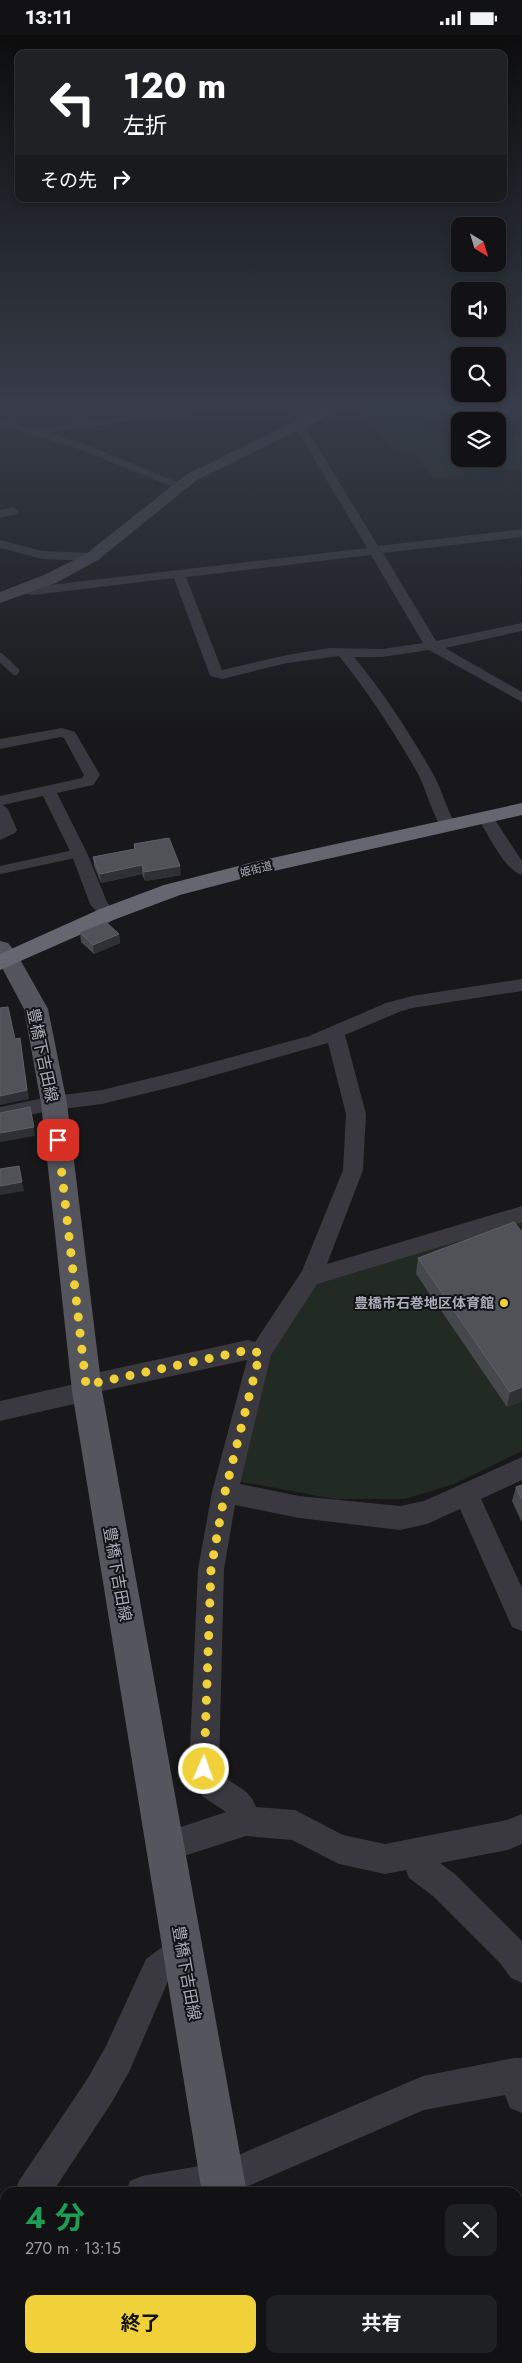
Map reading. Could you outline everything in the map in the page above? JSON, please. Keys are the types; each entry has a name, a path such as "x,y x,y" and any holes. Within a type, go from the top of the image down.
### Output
{"highway":[{"name":"姫街道","path":"3,957 108,914 172,891 236,874 522,809"}],"main road":[{"name":"豊橋下吉田線","path":"3,957 36,1009 54,1103 86,1388 224,2186"}],"street":[{"path":"0,598 25,590 92,557 147,512"},
{"path":"351,512 432,646 522,698"},
{"path":"25,590 34,591 374,549 522,533"},
{"path":"0,544 42,555 92,557"},
{"path":"179,574 216,673 222,675 287,659 342,651 382,653 432,646 522,627"},
{"path":"342,651 368,683 426,774 440,812 448,825"},
{"path":"0,744 62,732 70,735 92,775 88,782 0,801"},
{"path":"48,790 79,853 99,904 108,914"},
{"path":"0,809 9,830 0,835"},
{"path":"485,817 513,861 522,870"},
{"path":"0,1114 54,1103 102,1097 180,1078 335,1033 393,1007 522,985"},
{"path":"246,1821 241,1805 212,1786 204,1769 211,1569 225,1492 260,1353 311,1275 353,1170 356,1114 335,1033"},
{"path":"311,1275 320,1275 522,1214"},
{"path":"0,1411 86,1388 248,1350 260,1353"},
{"path":"225,1492 299,1507 400,1518 427,1512 522,1468"},
{"path":"466,1495 522,1618"},
{"path":"165,1847 246,1821 295,1825 339,1849 385,1859 508,1835 522,1829"},
{"path":"416,1853 420,1867 444,1885 511,1952 522,1967"},
{"path":"34,2187 100,2090 118,2058 157,1970 183,1951"},
{"path":"224,2186 423,2093 519,2082"}],"lane":[{"path":"0,657 15,671"},
{"path":"0,870 79,853"}],"shaded area":[{"path":"522,1221 522,1451 454,1484 405,1499 334,1499 232,1480 267,1349 313,1282"}],"building":[{"path":"169,838 180,866 144,872 142,865 100,874 93,857 135,849 134,844"},
{"path":"106,922 119,934 93,945 80,932"},
{"path":"8,1007 15,1039 20,1038 27,1090 0,1096 0,1008"},
{"path":"30,1107 34,1127 0,1133 0,1113"},
{"path":"19,1166 22,1182 0,1186 0,1169"},
{"path":"514,1222 522,1232 522,1387 510,1392 418,1258"},
{"path":"522,1485 522,1500 516,1487"}],"place":[{"name":"豊橋市石巻地区体育館","path":"504,1303"}],"route":[{"path":"58,1140 86,1385 248,1350 260,1353 225,1492 211,1569 204,1769"}]}
